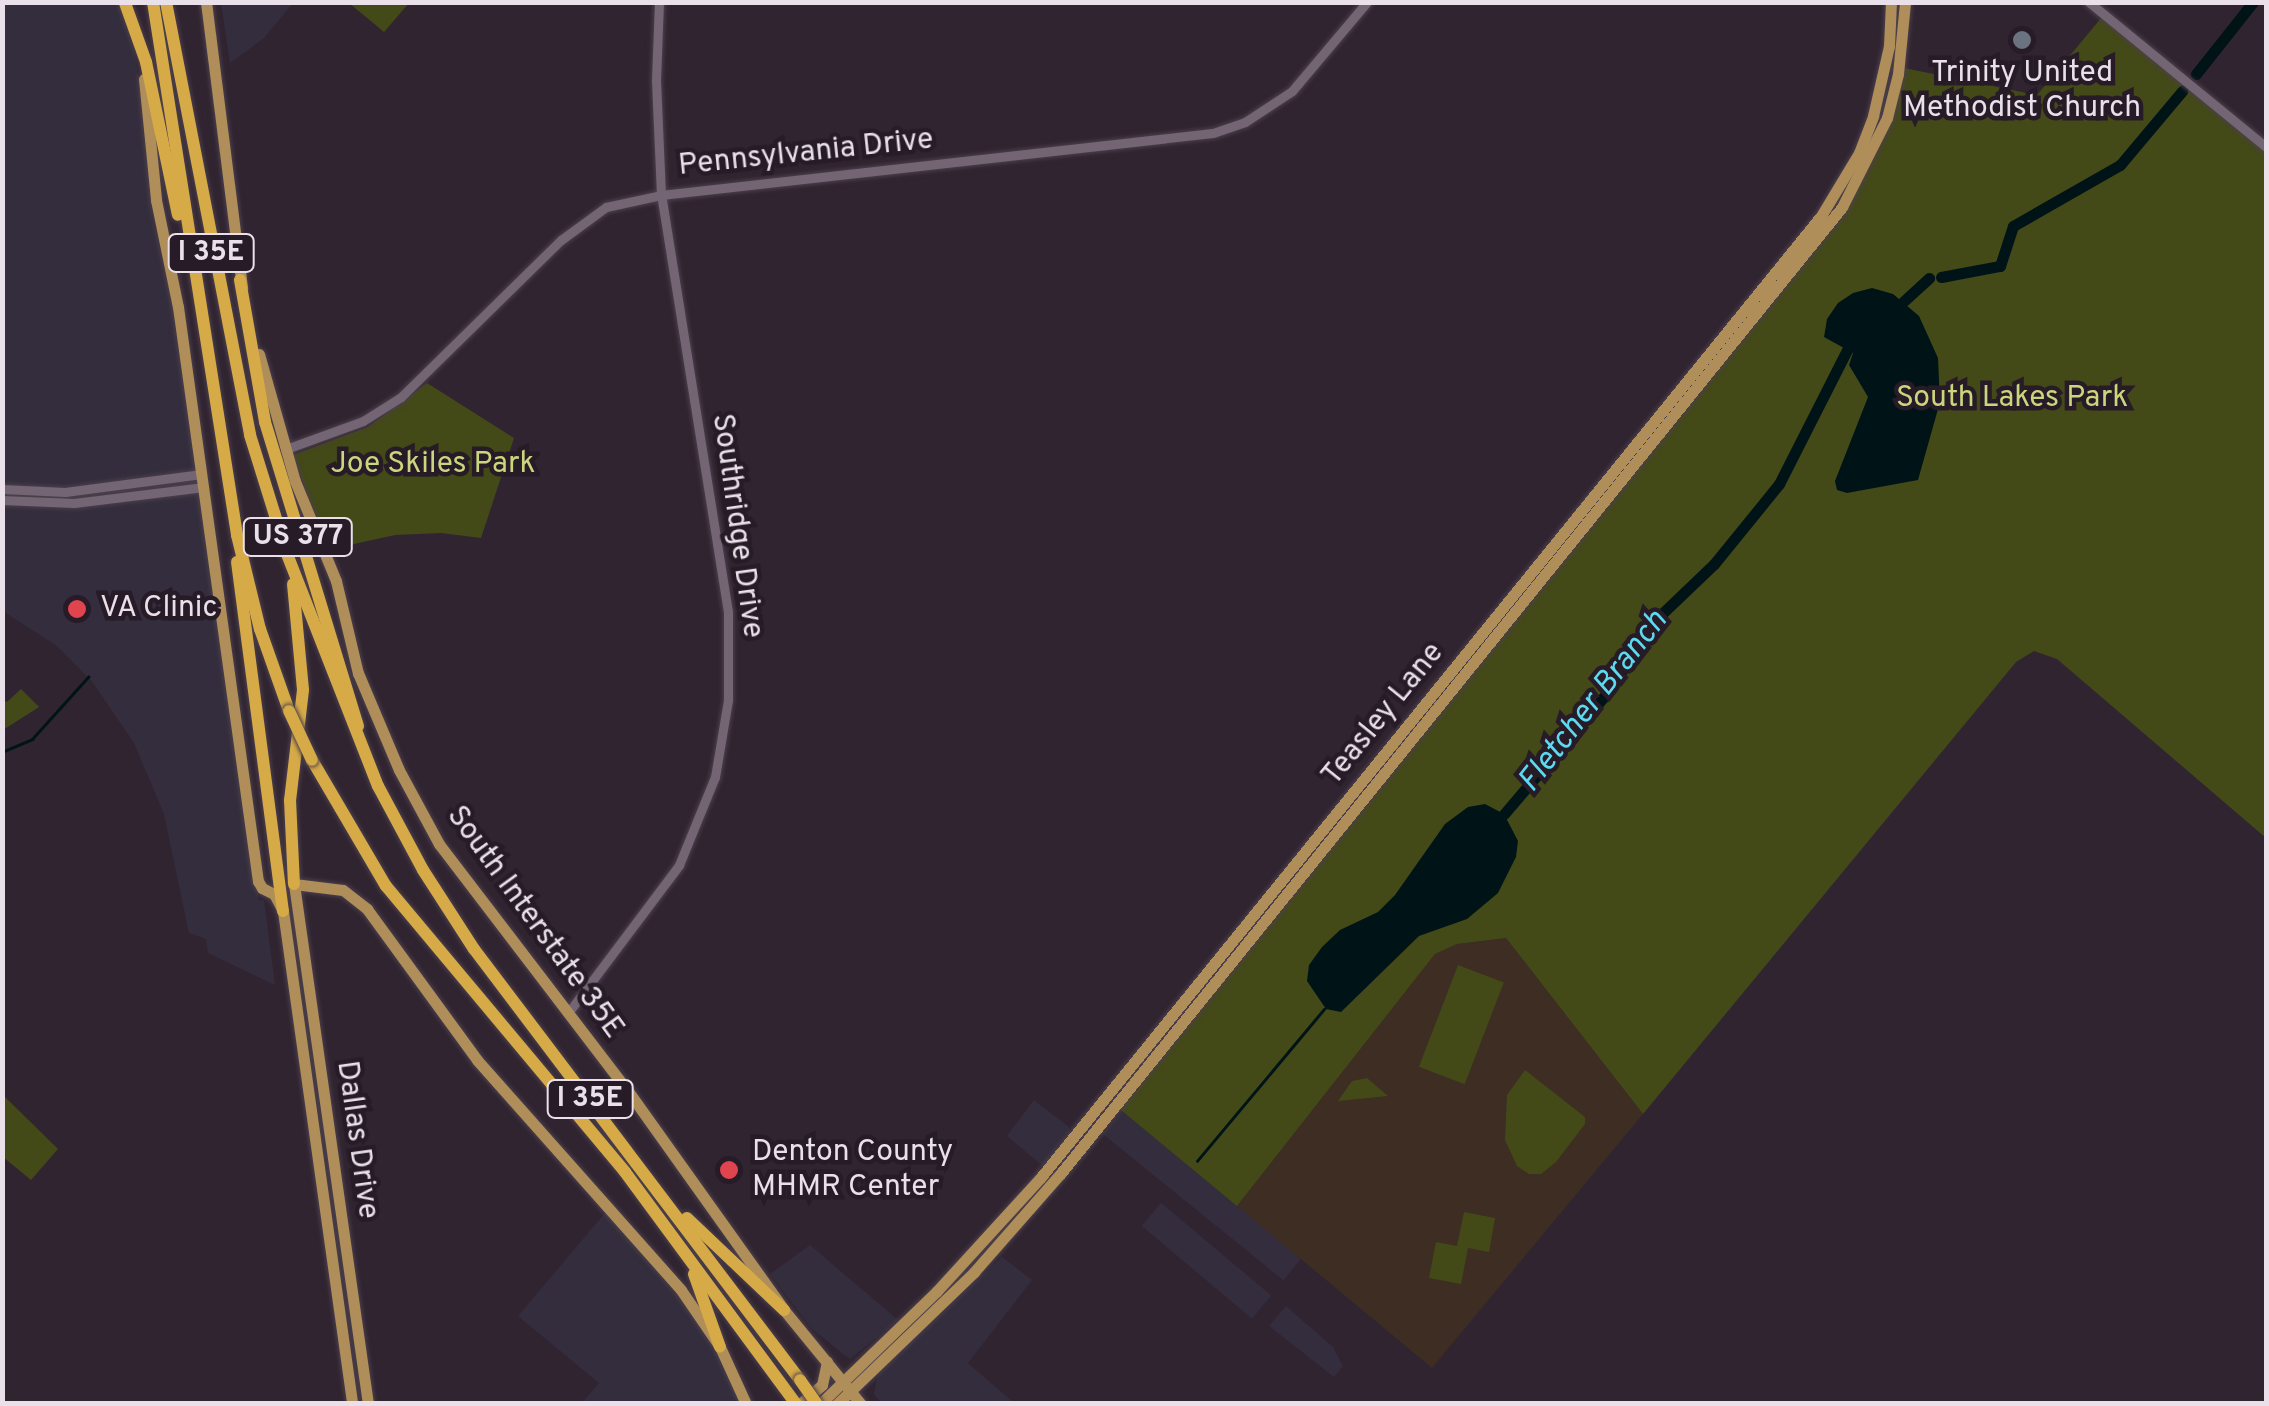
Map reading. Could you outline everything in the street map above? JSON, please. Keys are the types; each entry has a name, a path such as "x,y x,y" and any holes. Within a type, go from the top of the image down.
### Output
{"highway":[{"name":"I 35E","path":"152,2 236,535 260,628 289,711 312,760 386,886 580,1116 795,1400"},
{"name":"I 35E","path":"166,2 237,384 287,554 362,749 423,870 474,949 670,1203 818,1404"},
{"path":"124,3 146,62 162,154 198,290"},
{"name":"US 377","path":"240,280 264,422 354,706 362,749"},
{"path":"236,535 237,574 284,918"},
{"path":"287,554 298,604 302,667 289,812 294,884"},
{"path":"670,1203 784,1310"},
{"path":"690,1262 720,1348"}],"main road":[{"name":"South Interstate 35E","path":"206,2 240,280 307,516 336,581 358,673 399,770 449,859 568,1013 784,1310 861,1404"},
{"name":"Teasley Lane","path":"986,1250 1830,204 1873,116 1889,46 1891,2"},
{"name":"Teasley Lane","path":"818,1404 848,1386 986,1250 1842,206 1887,118 1898,74 1904,2"},
{"path":"124,3 142,62 160,229 178,307 258,880 270,891 294,934 309,994"},
{"path":"294,884 343,890 367,909 477,1060 644,1243 720,1348 746,1404"},
{"name":"Dallas Drive","path":"294,884 368,1404"},
{"name":"Dallas Drive","path":"284,918 352,1404"},
{"path":"795,1400 822,1384 827,1362"},
{"name":"Teasley Lane","path":"837,1404 848,1386"}],"street":[{"name":"Southridge Drive","path":"568,1013 679,865 706,805 725,728 728,612 661,195 656,80 660,2"},
{"name":"Pennsylvania Drive","path":"286,449 362,420 400,397 594,213 621,202 661,195 1213,133 1245,122 1292,91 1367,2"},
{"path":"2090,2 2266,147"},
{"path":"2,500 203,481"},
{"path":"2,489 38,498"}],"shaded area":[{"path":"221,2 293,3 264,38 230,63"},
{"path":"2,3 121,3 133,44 145,118 152,217 171,298 259,900 264,900 275,985 208,953 206,939 189,933 164,814 134,743 91,680 57,646 3,611"},
{"path":"1872,288 1893,294 1919,316 1938,358 1940,402 1918,480 1847,493 1837,490 1835,481 1868,397 1849,365 1853,353 1824,337 1827,319 1838,303 1853,293"},
{"path":"1485,804 1504,814 1518,841 1516,857 1498,893 1467,919 1419,936 1341,1012 1326,1009 1307,981 1309,965 1322,947 1340,930 1378,912 1395,895 1445,824 1468,807"},
{"path":"1506,938 1643,1114 1432,1368 1237,1206 1435,954 1457,944"},
{"path":"1034,1100 1069,1127 1070,1136 1044,1167 1007,1136"},
{"path":"1122,1111 1302,1257 1283,1280 1103,1134"},
{"path":"1161,1203 1271,1296 1252,1319 1142,1226"},
{"path":"606,1212 673,1286 718,1349 742,1403 582,1403 599,1383 518,1316"},
{"path":"810,1245 898,1320 850,1359 812,1329 770,1274"},
{"path":"1002,1257 1032,1280 968,1363 1014,1403 881,1403 874,1394 878,1373"},
{"path":"1286,1306 1333,1347 1343,1366 1334,1377 1269,1326"}],"green space":[{"path":"349,3 409,3 384,32"},
{"name":"South Lakes Park","path":"2102,17 2266,152 2266,838 2057,659 2034,651 2016,662 1643,1114 1506,938 1457,944 1435,954 1237,1206 1116,1106 1828,224 1863,170 1899,67 2037,95"},
{"name":"Joe Skiles Park","path":"427,383 514,438 481,538 441,533 395,535 327,550 293,455 368,427"},
{"path":"21,689 39,707 3,730 3,700 7,702"},
{"path":"1458,965 1504,983 1465,1084 1419,1067"},
{"path":"1525,1070 1585,1117 1585,1124 1556,1162 1541,1174 1529,1174 1517,1166 1505,1140 1507,1095"},
{"path":"1367,1078 1388,1096 1338,1101 1352,1081"},
{"path":"3,1095 58,1149 31,1180 3,1157"},
{"path":"1464,1212 1495,1218 1489,1252 1468,1248 1461,1284 1429,1278 1436,1242 1457,1246"}],"waterway":[{"name":"Fletcher Branch","path":"2196,74 2253,2"},
{"name":"Fletcher Branch","path":"1941,277 2000,266 2013,226 2120,165 2182,91"},
{"name":"Fletcher Branch","path":"1893,311 1929,278"},
{"name":"Fletcher Branch","path":"1504,814 1612,687 1647,628 1714,564 1779,484 1853,338"},
{"path":"2,752 32,739 88,677"},
{"name":"Fletcher Branch","path":"1197,1161 1324,1009"}],"place":[{"name":"Trinity United Methodist Church","path":"2022,40"},
{"name":"VA Clinic","path":"77,609"},
{"name":"Denton County MHMR Center","path":"729,1170"}]}
